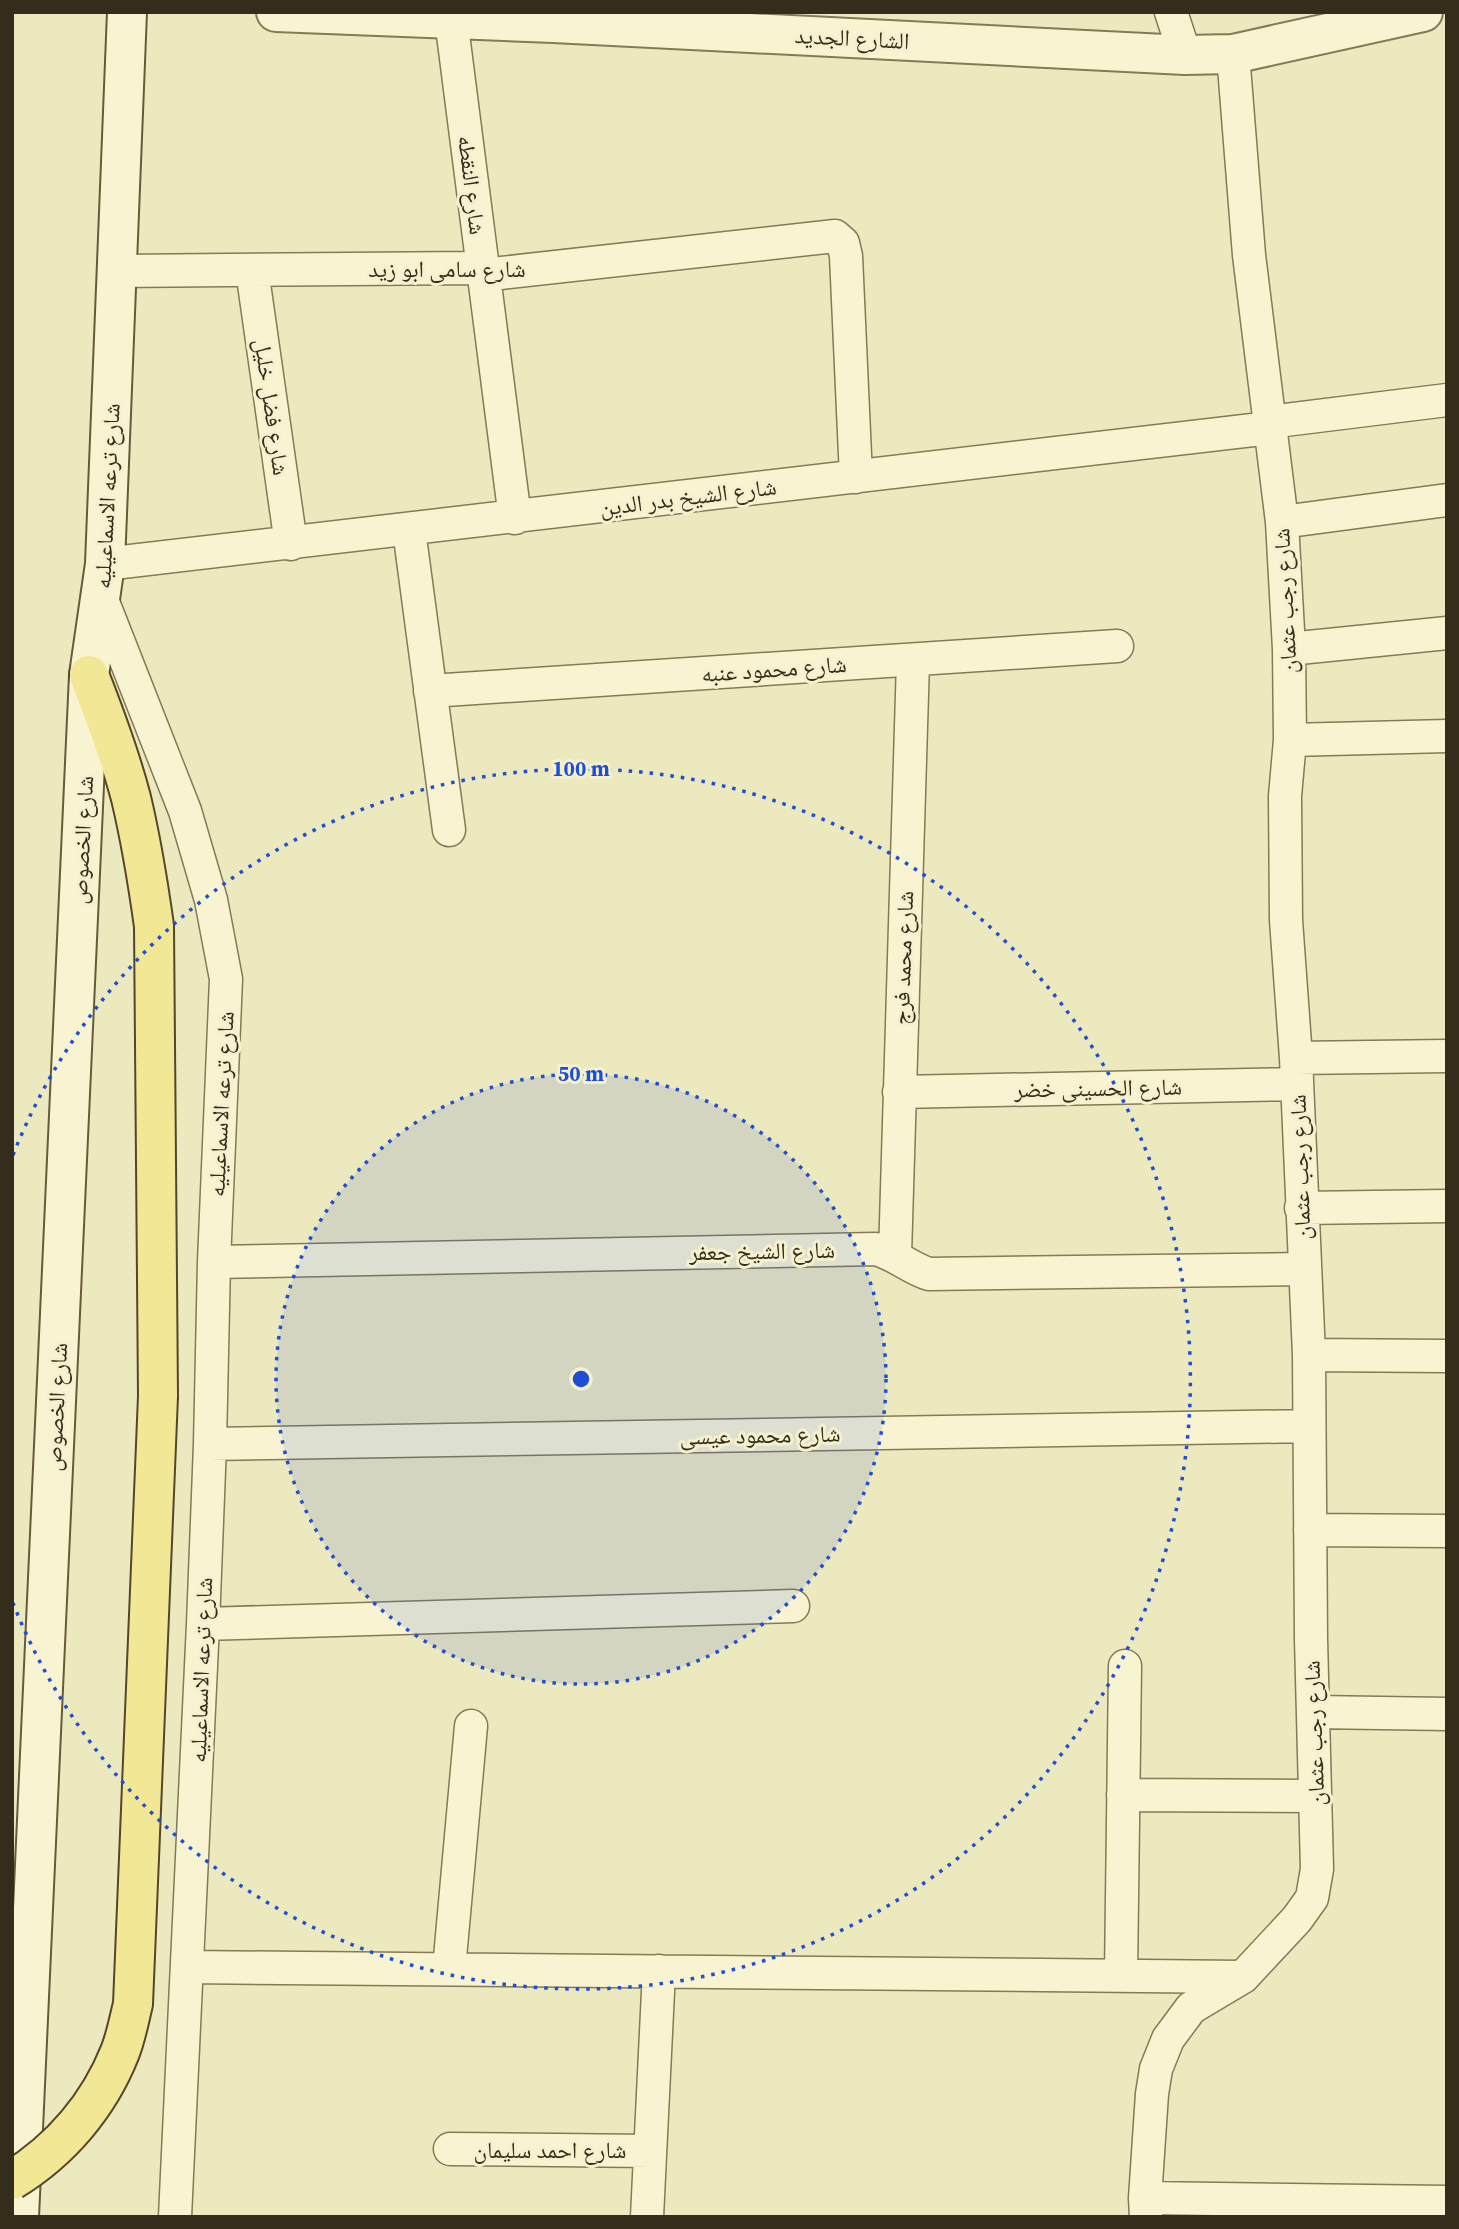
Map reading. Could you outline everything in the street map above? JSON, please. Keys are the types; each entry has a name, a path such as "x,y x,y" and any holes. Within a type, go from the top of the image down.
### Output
{"main road":[{"name":"شارع ترعه الاسماعيليه","path":"103,581 127,12"},
{"name":"الشارع الجديد","path":"276,12 452,19 553,18 1185,55 1233,54 1318,23 1423,12"},
{"name":"شارع الخصوص","path":"19,2217 89,675 103,581"},
{"path":"12,2180 35,2166 70,2134 99,2094 121,2051 133,2004 158,1396 154,926 145,862 131,798 89,675"}],"street":[{"path":"1171,12 1185,55"},
{"name":"شارع النقطه","path":"452,19 515,517"},
{"name":"شارع رجب عثمان","path":"1145,2207 1152,2094 1156,2069 1168,2039 1191,2008 1243,1977 1297,1919 1312,1898 1317,1869 1309,1355 1286,896 1285,796 1290,740 1289,649 1282,522 1249,255 1233,54"},
{"name":"شارع سامى ابو زيد","path":"117,271 473,268 484,274 835,236 842,243 846,256 856,477"},
{"name":"شارع فضل خليل","path":"252,270 291,544"},
{"name":"شارع الشيخ بدر الدين","path":"103,581 291,544 856,477 1447,400"},
{"path":"1282,522 1447,500"},
{"path":"409,530 449,830"},
{"name":"شارع ترعه الاسماعيليه","path":"103,581 186,811 211,900 226,979 203,1624 175,2217"},
{"path":"1289,649 1447,633"},
{"name":"شارع محمود عنبه","path":"430,691 1117,646"},
{"name":"شارع محمد فرج","path":"895,1255 913,661"},
{"path":"1290,740 1447,736"},
{"name":"شارع الحسينى خضر","path":"899,1093 1296,1071 1447,1056"},
{"path":"1301,1208 1447,1206"},
{"name":"شارع الشيخ جعفر","path":"214,1262 876,1249 895,1255 929,1274 1304,1269"},
{"path":"1309,1355 1447,1356"},
{"name":"شارع محمود عيسى","path":"210,1444 1309,1426"},
{"path":"1310,1530 1447,1531"},
{"path":"203,1624 793,1606"},
{"path":"1121,1976 1125,1666"},
{"path":"1314,1712 1447,1714"},
{"path":"449,1969 471,1726"},
{"path":"1123,1795 1315,1796"},
{"path":"188,1967 1243,1977"},
{"path":"647,2217 659,1971"},
{"name":"شارع احمد سليمان","path":"450,2149 650,2151"},
{"path":"1145,2207 1447,2202"}]}
